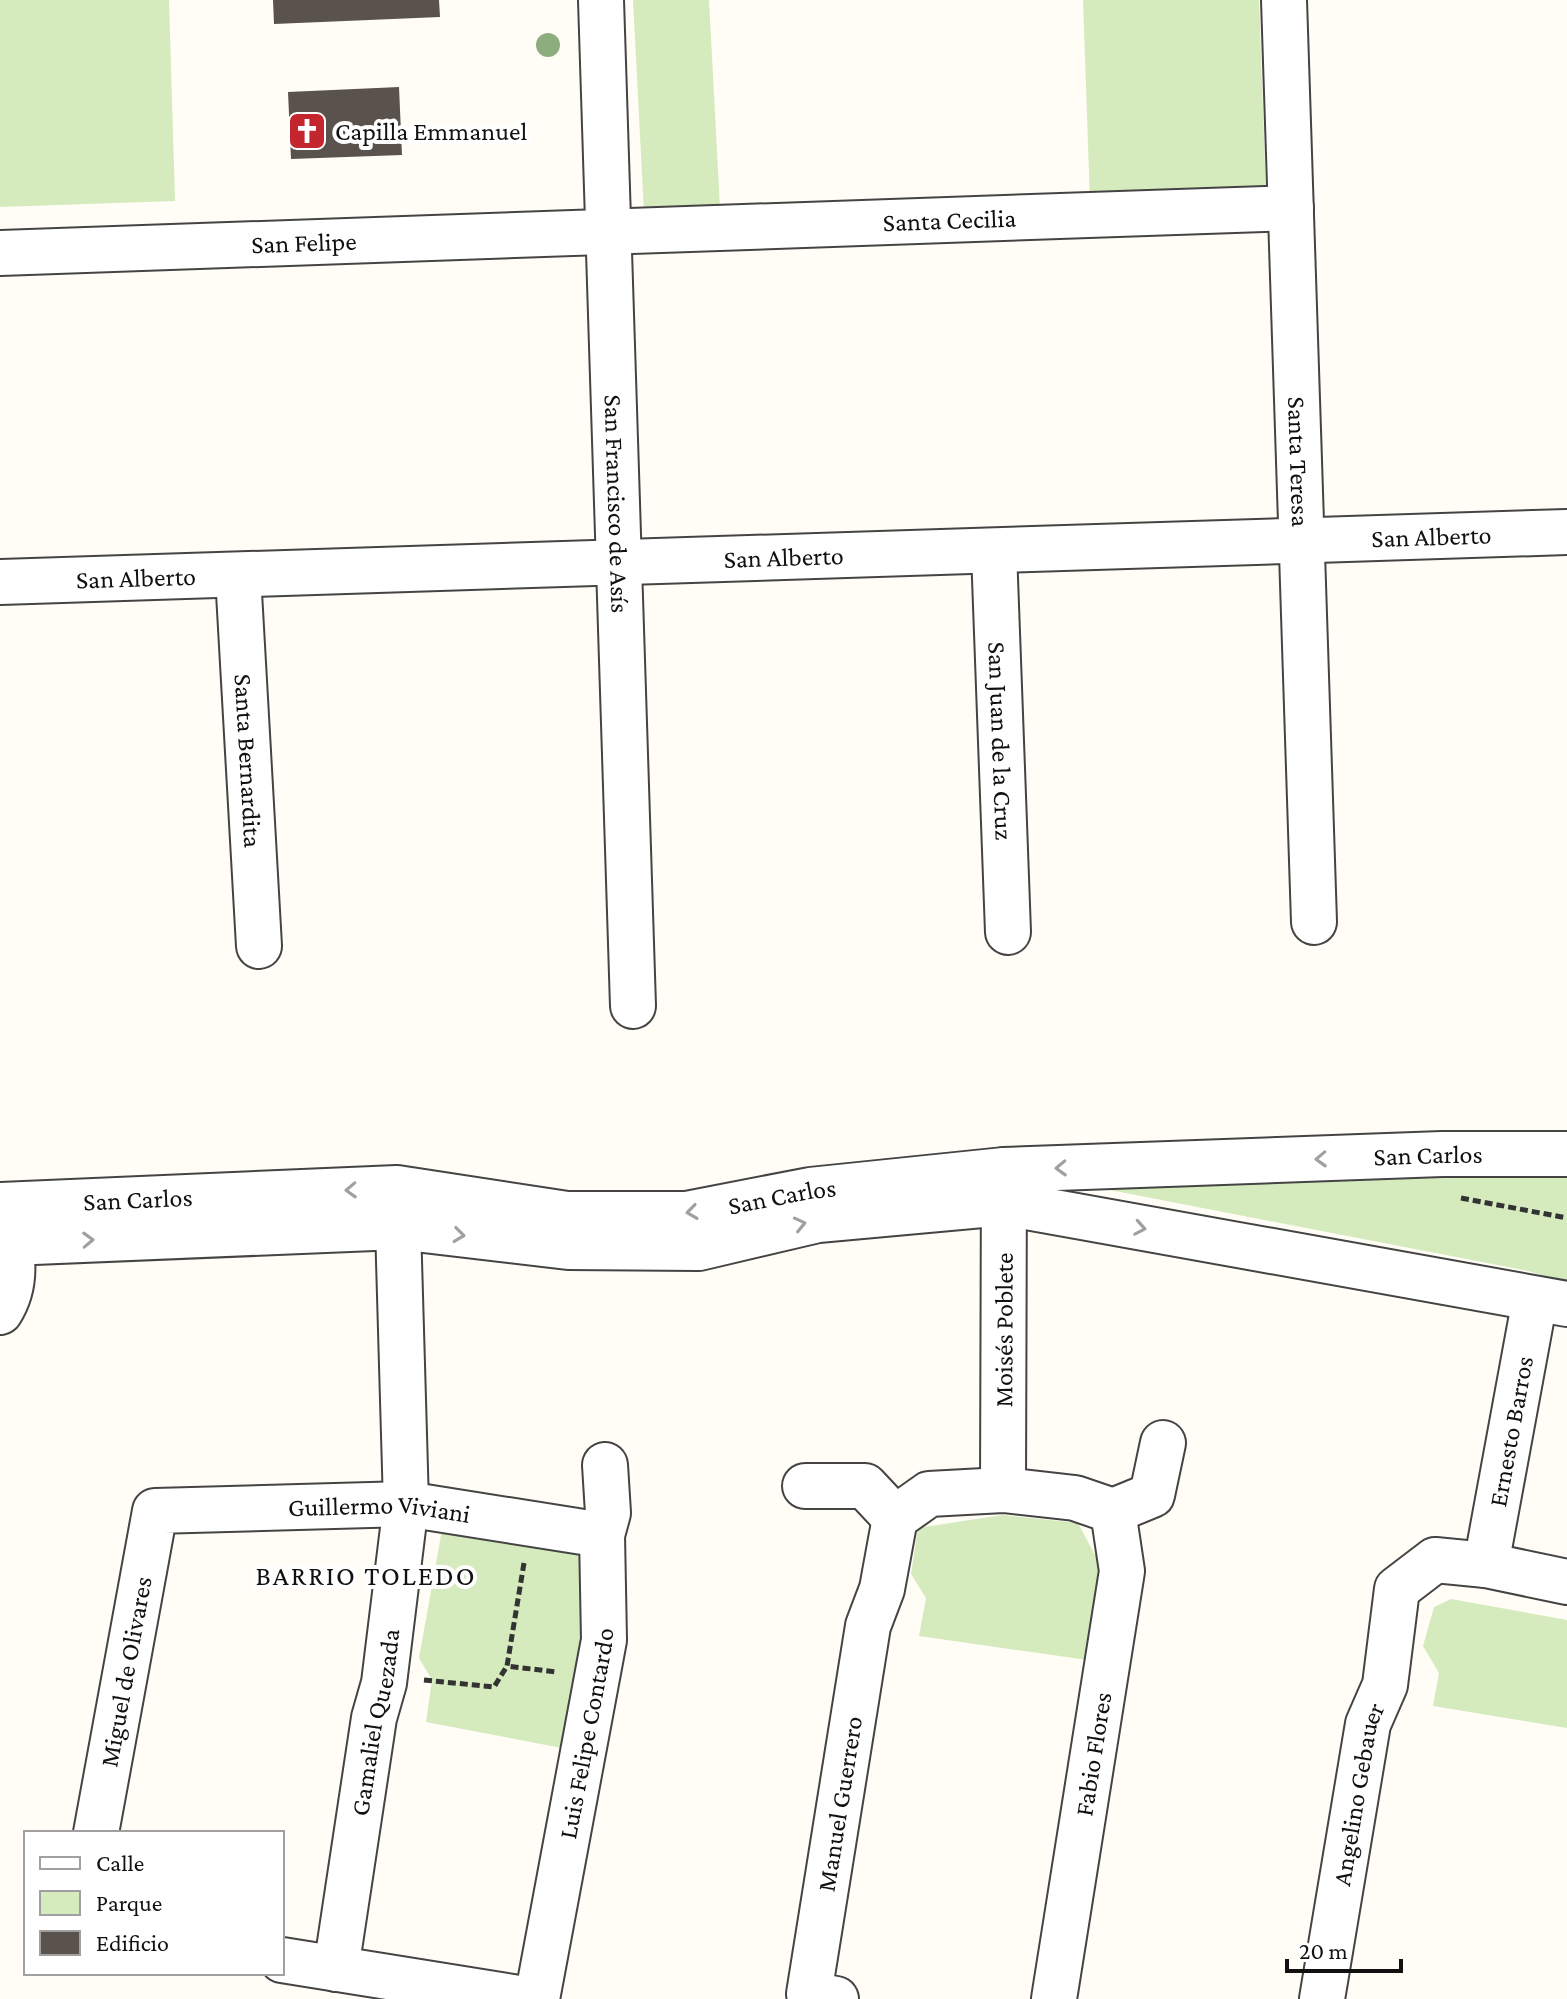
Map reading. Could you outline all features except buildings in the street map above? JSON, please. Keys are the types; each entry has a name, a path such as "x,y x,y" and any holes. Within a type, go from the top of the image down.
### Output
{"street":[{"name":"San Francisco de Asís","path":"601,0 633,1006"},
{"name":"Santa Teresa","path":"1284,0 1314,922"},
{"name":"Santa Cecilia","path":"608,230 1291,208"},
{"name":"San Felipe","path":"0,253 608,230"},
{"name":"San Alberto","path":"0,582 1567,532"},
{"name":"San Juan de la Cruz","path":"994,551 1008,932"},
{"name":"Santa Bernardita","path":"238,575 259,946"},
{"name":"San Carlos","path":"0,1312 6,1303 13,1273 3,1223 397,1208 568,1247 699,1248 818,1220 1004,1187 1442,1154 1567,1154"},
{"name":"San Carlos","path":"1004,1187 1551,1302"},
{"name":"Moisés Poblete","path":"1003,1490 1004,1187"},
{"name":"Gamaliel Quezada","path":"336,1969 374,1718 384,1683 406,1504 397,1208"},
{"name":"Ernesto Barros","path":"1486,1565 1551,1302"},
{"path":"805,1486 865,1486 895,1518 929,1494 1003,1490 1075,1498 1113,1511 1152,1495 1163,1443"},
{"name":"Luis Felipe Contardo","path":"537,1999 604,1640 602,1535 608,1513 605,1465"},
{"name":"Guillermo Viviani","path":"155,1511 406,1504 602,1535"},
{"name":"Miguel de Olivares","path":"96,1831 155,1511"},
{"name":"Fabio Flores","path":"1054,1999 1122,1571 1113,1511"},
{"name":"Manuel Guerrero","path":"836,1999 809,1994 868,1626 882,1589 895,1518"},
{"name":"Angelino Gebauer","path":"1322,1999 1368,1724 1385,1685 1397,1589 1435,1560 1486,1565"},
{"path":"1486,1565 1567,1582"},
{"path":"284,1960 525,1999"}],"path":[{"path":"384,1683 421,1680 494,1687 507,1666 530,1523"},
{"path":"507,1666 597,1677"}],"green space":[{"path":"0,0 169,0 175,201 0,207"},
{"path":"633,0 709,0 720,208 644,213"},
{"path":"1083,0 1259,0 1266,195 1090,202"},
{"path":"1567,1173 1567,1282 1528,1271 1079,1184"},
{"path":"1002,1515 1078,1523 1102,1568 1087,1660 919,1636 926,1598 911,1574 918,1528"},
{"path":"443,1524 567,1542 589,1569 589,1627 567,1749 426,1722 432,1680 419,1658"},
{"path":"1451,1599 1567,1620 1567,1728 1433,1706 1439,1673 1423,1646 1434,1607"}],"place":[{"name":"Capilla Emmanuel","path":"307,131"}],"district":[{"name":"BARRIO TOLEDO","path":"366,1575"}]}
